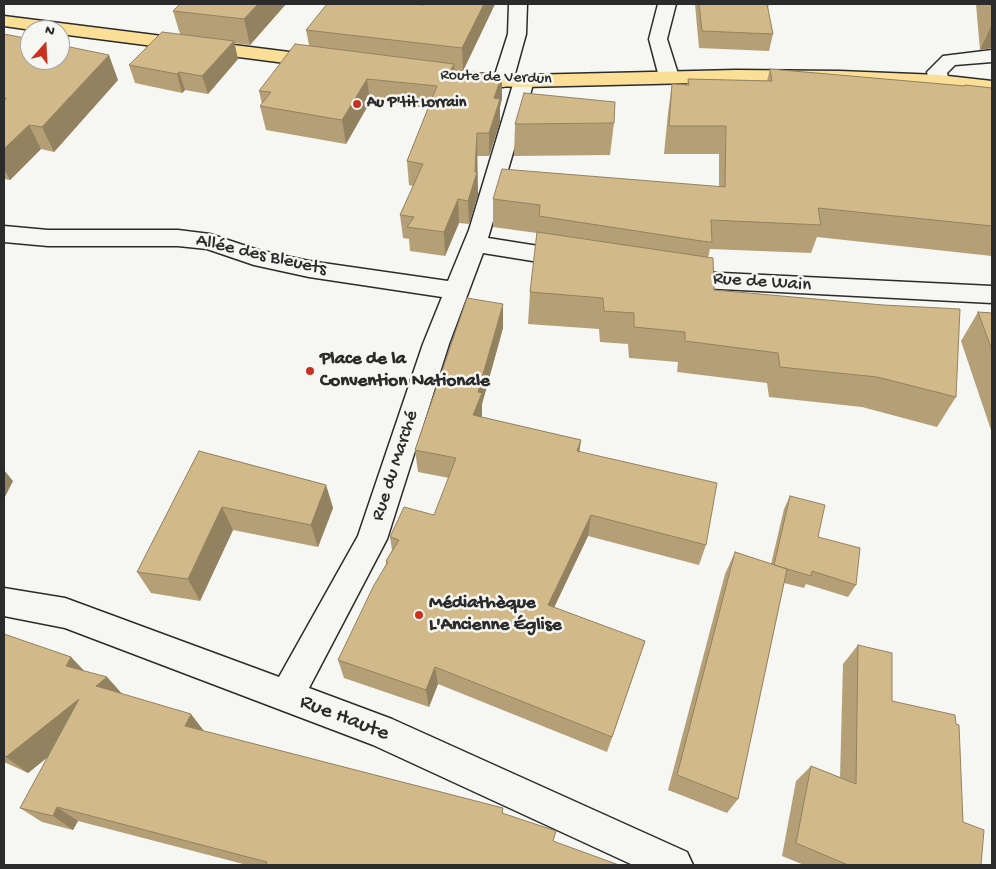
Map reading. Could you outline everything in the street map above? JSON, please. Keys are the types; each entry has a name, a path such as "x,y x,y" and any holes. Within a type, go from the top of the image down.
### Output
{"main road":[{"name":"Route de Verdun","path":"4,21 456,79 514,81 669,77 840,77 939,81 992,87"}],"street":[{"name":"Rue du Marché","path":"287,696 372,539 392,445 436,344 480,230 514,81 518,4"},
{"path":"667,4 658,39 669,77"},
{"path":"939,81 938,72 950,60 992,56"},
{"name":"Allée des Bleuets","path":"4,234 48,238 178,238 210,242 254,257 309,269 457,291"},
{"path":"474,244 592,262"},
{"name":"Rue de Wain","path":"652,272 701,280 992,295"},
{"name":"Rue Haute","path":"4,602 65,612 380,731 674,865"}],"building":[{"path":"180,4 258,4 244,19 173,11"},
{"path":"327,4 484,4 462,48 306,30"},
{"path":"699,4 767,4 773,34 702,31"},
{"path":"162,32 234,41 202,76 179,72 177,74 129,65"},
{"path":"4,34 20,37 20,70 70,70 70,47 109,55 42,127 29,125 4,149 4,101 6,98 4,98"},
{"path":"295,44 454,64 451,70 502,75 494,98 500,99 489,133 477,133 475,172 477,172 468,201 458,199 444,232 407,227 414,217 400,215 423,164 407,161 437,86 367,79 342,120 260,106 271,92 259,91"},
{"path":"770,69 992,88 992,226 818,208 821,225 711,220 712,242 708,242 539,216 540,205 493,199 502,169 725,187 726,126 669,126 672,84 689,85 688,79 772,81"},
{"path":"524,93 615,102 614,123 515,124"},
{"path":"537,232 713,258 714,290 883,305 960,309 956,397 877,377 780,367 778,353 685,341 685,332 634,327 634,313 604,311 603,298 530,292"},
{"path":"467,298 503,304 478,392 482,393 473,415 581,440 577,451 717,483 706,545 591,515 548,605 645,641 612,737 435,667 426,690 338,660 374,585 388,562 386,561 399,540 390,537 404,507 434,515 456,458 415,450"},
{"path":"978,312 992,313 992,350"},
{"path":"199,451 326,485 311,525 222,507 188,579 137,572"},
{"path":"790,496 825,505 818,537 860,548 856,585 812,571 811,576 774,565"},
{"path":"735,552 787,569 738,799 677,775"},
{"path":"4,634 71,657 66,666 107,677 96,686 191,714 185,726 503,808 502,813 556,831 553,841 619,865 266,865 267,862 57,807 53,816 20,808 79,699 6,757 4,756"},
{"path":"858,645 892,653 892,701 955,715 956,724 959,725 963,822 984,830 981,865 848,865 796,843 811,766 856,784"}],"place":[{"name":"Au P'tit Lorrain","path":"357,104"},
{"name":"Place de la Convention Nationale","path":"310,371"},
{"name":"Médiathèque L'Ancienne Église","path":"419,615"}]}
